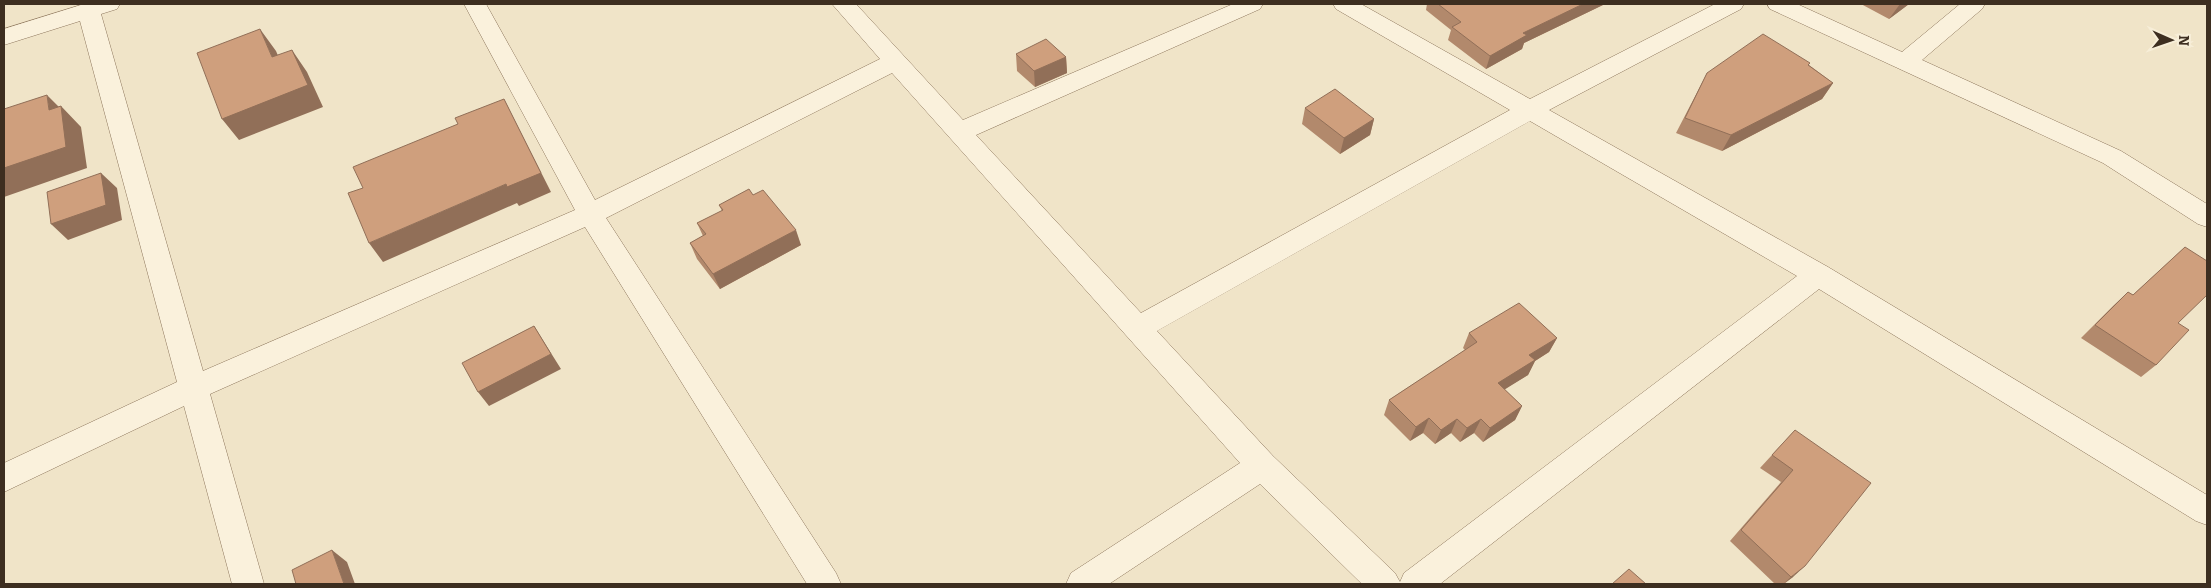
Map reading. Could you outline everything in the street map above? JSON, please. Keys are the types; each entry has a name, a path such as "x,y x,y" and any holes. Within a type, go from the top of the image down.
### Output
{"street":[{"path":"475,4 590,214 825,584"},
{"path":"843,4 1262,466 1384,584"},
{"path":"959,132 1252,4"},
{"path":"1344,4 1818,275 2207,511"},
{"path":"1137,330 1530,110 1733,4"},
{"path":"1778,4 2112,158 2207,217"},
{"path":"1905,62 1974,4"},
{"path":"4,37 99,7 193,388 248,584"},
{"path":"4,478 193,388 590,214 896,61"},
{"path":"1414,584 1818,275"},
{"path":"1082,584 1262,466"}],"building":[{"path":"1438,4 1583,4 1523,33 1527,35 1490,56 1452,27 1461,22"},
{"path":"260,29 272,57 292,50 308,85 222,119 197,53"},
{"path":"1763,34 1810,63 1808,65 1833,83 1731,135 1685,118 1707,73"},
{"path":"1046,39 1066,57 1034,71 1016,54"},
{"path":"1335,89 1374,119 1344,138 1305,108"},
{"path":"47,95 49,110 61,106 66,147 4,168 4,109"},
{"path":"504,99 541,173 507,187 506,184 369,243 348,193 363,188 353,167 458,124 455,118"},
{"path":"101,173 106,205 51,224 47,192"},
{"path":"749,189 753,195 763,190 796,230 713,274 690,243 706,234 697,223 723,210 719,205"},
{"path":"2185,247 2207,261 2207,295 2178,323 2189,330 2156,365 2095,325 2128,292 2133,295"},
{"path":"1519,303 1557,338 1529,355 1535,360 1498,383 1522,406 1490,428 1481,419 1467,428 1457,419 1441,430 1429,418 1416,427 1389,400 1477,342 1469,333"},
{"path":"534,326 551,354 478,392 462,363"},
{"path":"1795,430 1871,483 1805,566 1791,577 1741,530 1793,470 1772,455"},
{"path":"332,550 344,584 296,584 292,570"},
{"path":"1629,569 1646,584 1612,584"}]}
